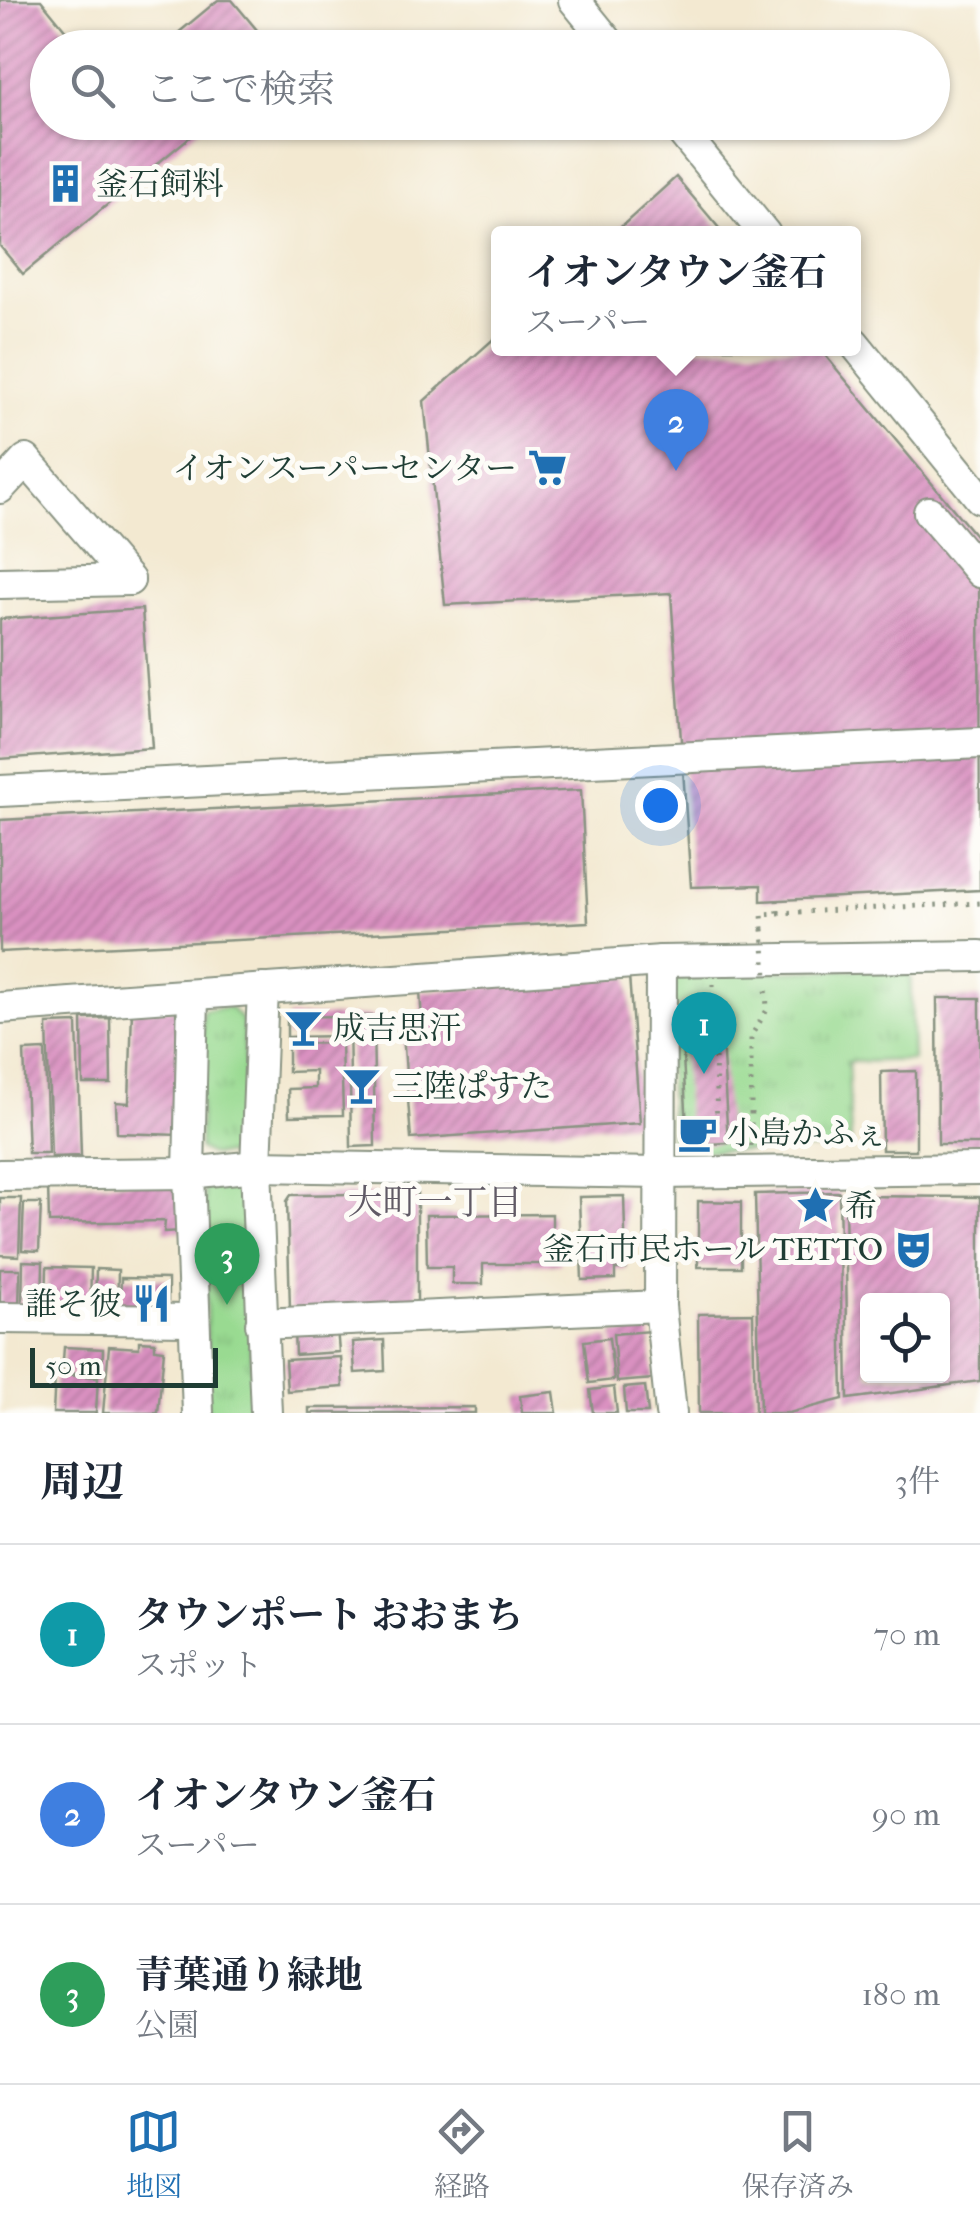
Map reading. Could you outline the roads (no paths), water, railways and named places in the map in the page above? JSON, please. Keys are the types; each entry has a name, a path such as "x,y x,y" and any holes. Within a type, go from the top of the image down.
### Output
{"street":[{"path":"574,0 598,30"},
{"path":"688,140 758,226"},
{"path":"861,352 980,498"},
{"path":"0,488 26,460 130,580 0,582"},
{"path":"929,512 980,572"},
{"path":"0,791 980,742"},
{"path":"0,1008 661,961 980,956"},
{"path":"661,961 660,1306 670,1413"},
{"path":"262,989 256,1166 266,1413"},
{"path":"194,996 189,1173 198,1413"},
{"path":"0,1175 189,1173 256,1166 659,1174 980,1169"},
{"path":"261,1324 660,1306"},
{"path":"0,1318 192,1320"}],"place":[{"name":"釜石飼料","path":"66,184"},
{"name":"イオンスーパーセンター","path":"547,468"},
{"name":"イオンタウン釜石","path":"676,471"},
{"name":"成吉思汗","path":"303,1028"},
{"name":"タウンポート おおまち","path":"704,1074"},
{"name":"三陸ぱすた","path":"362,1086"},
{"name":"小島かふぇ","path":"697,1133"},
{"name":"希","path":"815,1206"},
{"name":"釜石市民ホール TETTO","path":"913,1249"},
{"name":"誰そ彼","path":"151,1304"},
{"name":"青葉通り緑地","path":"227,1305"}],"district":[{"name":"大町一丁目","path":"435,1202"}]}
